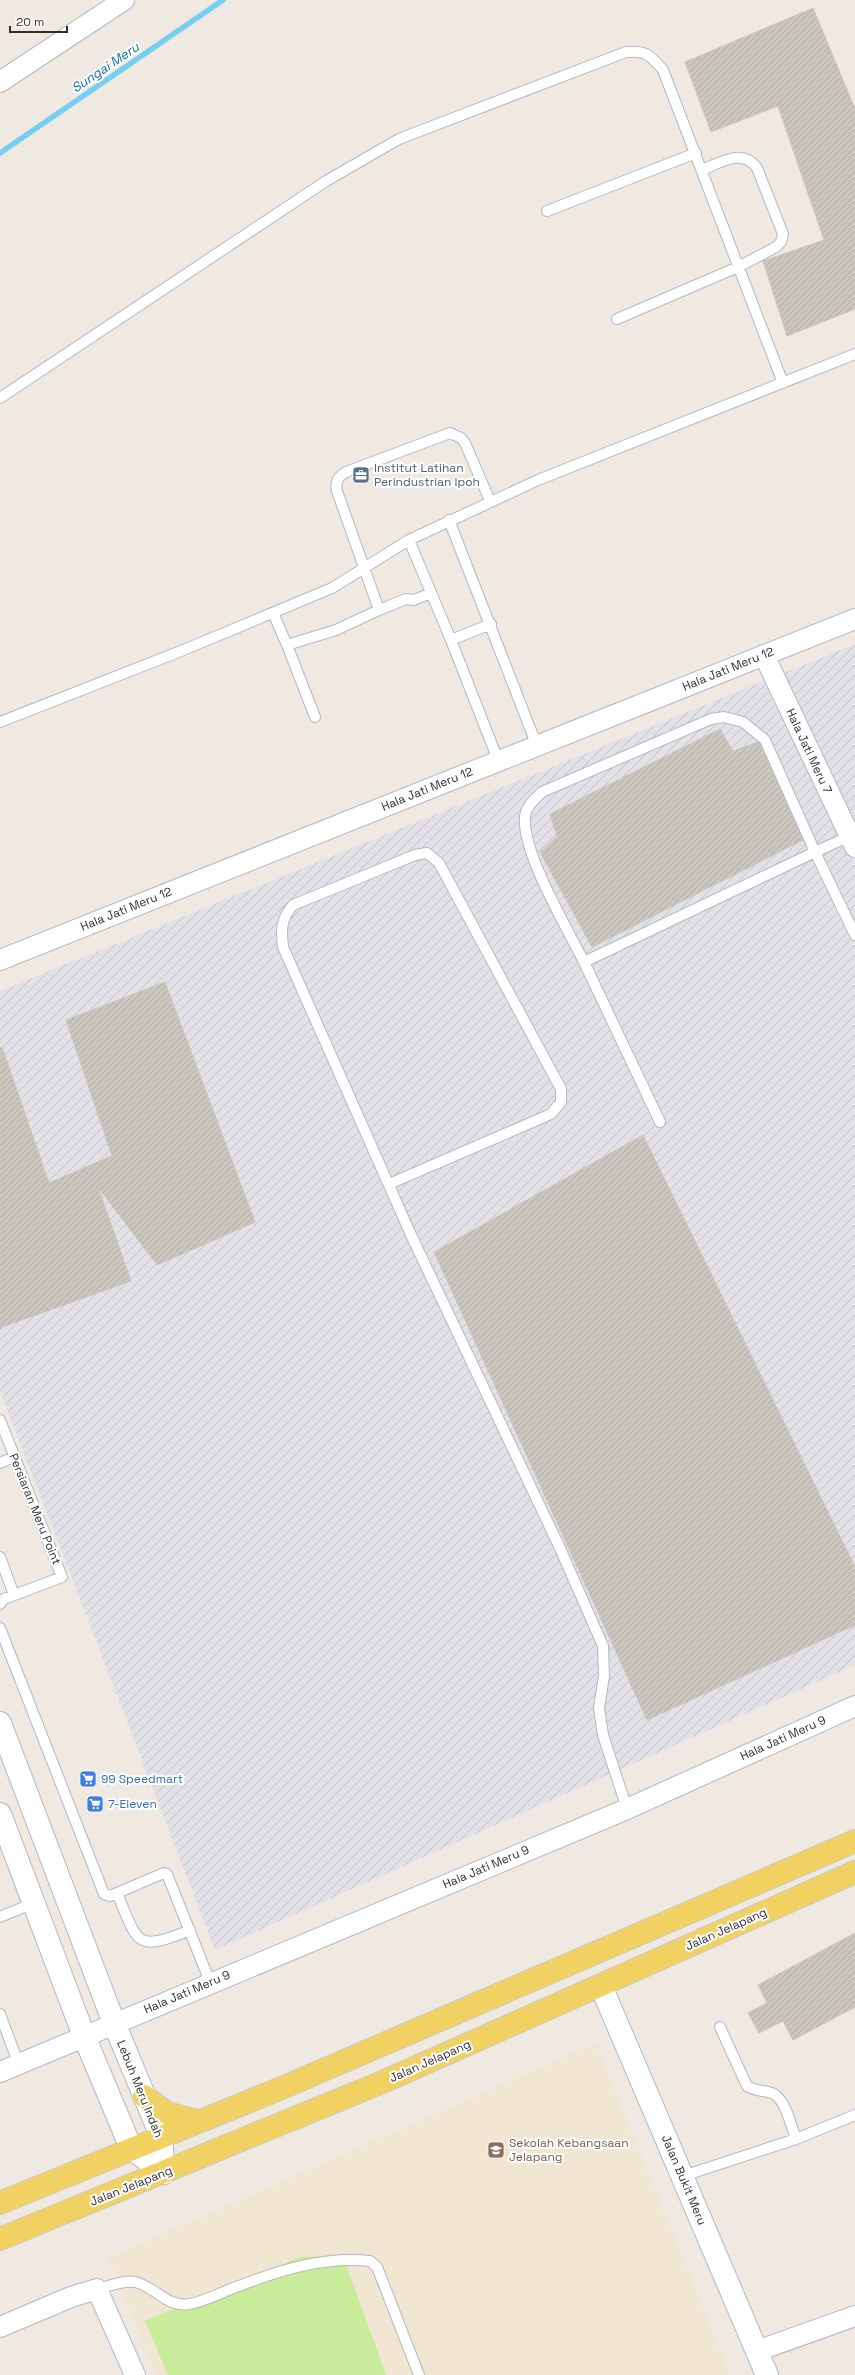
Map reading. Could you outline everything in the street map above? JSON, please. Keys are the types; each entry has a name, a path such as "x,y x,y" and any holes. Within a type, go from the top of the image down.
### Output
{"main road":[{"name":"Lebuh Meru Indah","path":"0,1723 114,2023 161,2136 164,2173"},
{"path":"0,1814 84,2036 131,2148 164,2173"},
{"path":"0,2203 522,1985 855,1841"},
{"name":"Jalan Jelapang","path":"0,2239 164,2173 385,2081 855,1872"},
{"path":"522,1985 555,1976 573,1974 587,1977 601,1986 614,1957 647,1931"},
{"name":"Jalan Bukit Meru","path":"601,1986 768,2375"},
{"path":"144,2096 167,2113 198,2121"}],"street":[{"path":"0,82 124,0"},
{"name":"Hala Jati Meru 12","path":"0,960 498,760 538,746 855,619"},
{"name":"Hala Jati Meru 7","path":"764,655 852,841"},
{"name":"Hala Jati Meru 9","path":"0,2072 210,1982 627,1809 855,1706"},
{"path":"0,2327 71,2297 97,2289 135,2375"},
{"path":"757,2351 855,2316"}],"lane":[{"path":"0,398 326,181 399,139 626,52 640,51 652,56 663,70 783,384"},
{"path":"547,211 696,153"},
{"path":"617,320 738,266 776,247 782,242 781,228 757,168 752,161 745,157 737,156 702,170"},
{"path":"0,722 332,588 409,540 449,520 538,480 783,384 855,354"},
{"path":"379,610 363,568 360,550 337,490 337,480 346,472 450,433 461,438 465,443 490,501"},
{"path":"449,520 538,746"},
{"path":"409,540 451,640 498,760"},
{"path":"287,645 336,630 406,599 414,600 431,593"},
{"path":"273,613 315,716"},
{"path":"451,640 491,624"},
{"path":"660,1122 529,850 525,816 529,806 542,792 711,719 724,717 743,722 765,740 815,852 855,934"},
{"path":"584,962 815,852 852,841"},
{"path":"388,1184 550,1114 561,1102 561,1089 558,1082 439,863 427,854 415,854 293,905 283,916 281,932 284,947 388,1184 559,1546 603,1646 604,1676 599,1708 603,1735 627,1809"},
{"name":"Persiaran Meru Point","path":"0,1420 62,1577 14,1595"},
{"path":"0,1463 14,1457"},
{"path":"0,1557 14,1595 4,1599 0,1604"},
{"path":"0,1628 103,1893 108,1896 166,1873 210,1982"},
{"path":"117,1893 132,1929 140,1940 154,1943 162,1942 190,1930"},
{"path":"0,1917 34,1903"},
{"path":"0,2014 19,2065"},
{"path":"720,2027 747,2086 756,2092 773,2093 780,2099 796,2139"},
{"path":"683,2176 796,2139 855,2115"},
{"path":"97,2289 134,2282 149,2287 161,2298 176,2304 190,2304 259,2278 310,2264 370,2261 377,2267 419,2375"}],"shaded area":[{"path":"855,644 855,1665 215,1950 0,1391 0,991"},
{"name":"Sekolah Kebangsaan Jelapang","path":"596,2043 730,2375 156,2375 108,2258"}],"green space":[{"path":"343,2256 386,2375 168,2375 145,2321 300,2257"}],"building":[{"path":"813,8 855,109 855,309 787,336 763,261 824,240 778,106 711,132 685,62"},
{"path":"720,729 733,751 758,742 760,744 803,840 592,947 540,852 557,836 550,814"},
{"path":"165,982 255,1222 157,1265 98,1187 131,1281 0,1328 0,1048 2,1047 49,1183 112,1156 66,1020"},
{"path":"643,1135 855,1567 855,1625 647,1720 434,1252"},
{"path":"855,1933 855,2007 793,2040 783,2021 759,2033 748,2013 767,2003 758,1985"}],"waterway":[{"name":"Sungai Meru","path":"0,153 223,0"}],"place":[{"name":"Institut Latihan Perindustrian Ipoh","path":"361,475"},
{"name":"99 Speedmart","path":"88,1779"},
{"name":"7-Eleven","path":"95,1804"},
{"name":"Sekolah Kebangsaan Jelapang","path":"496,2150"}]}
